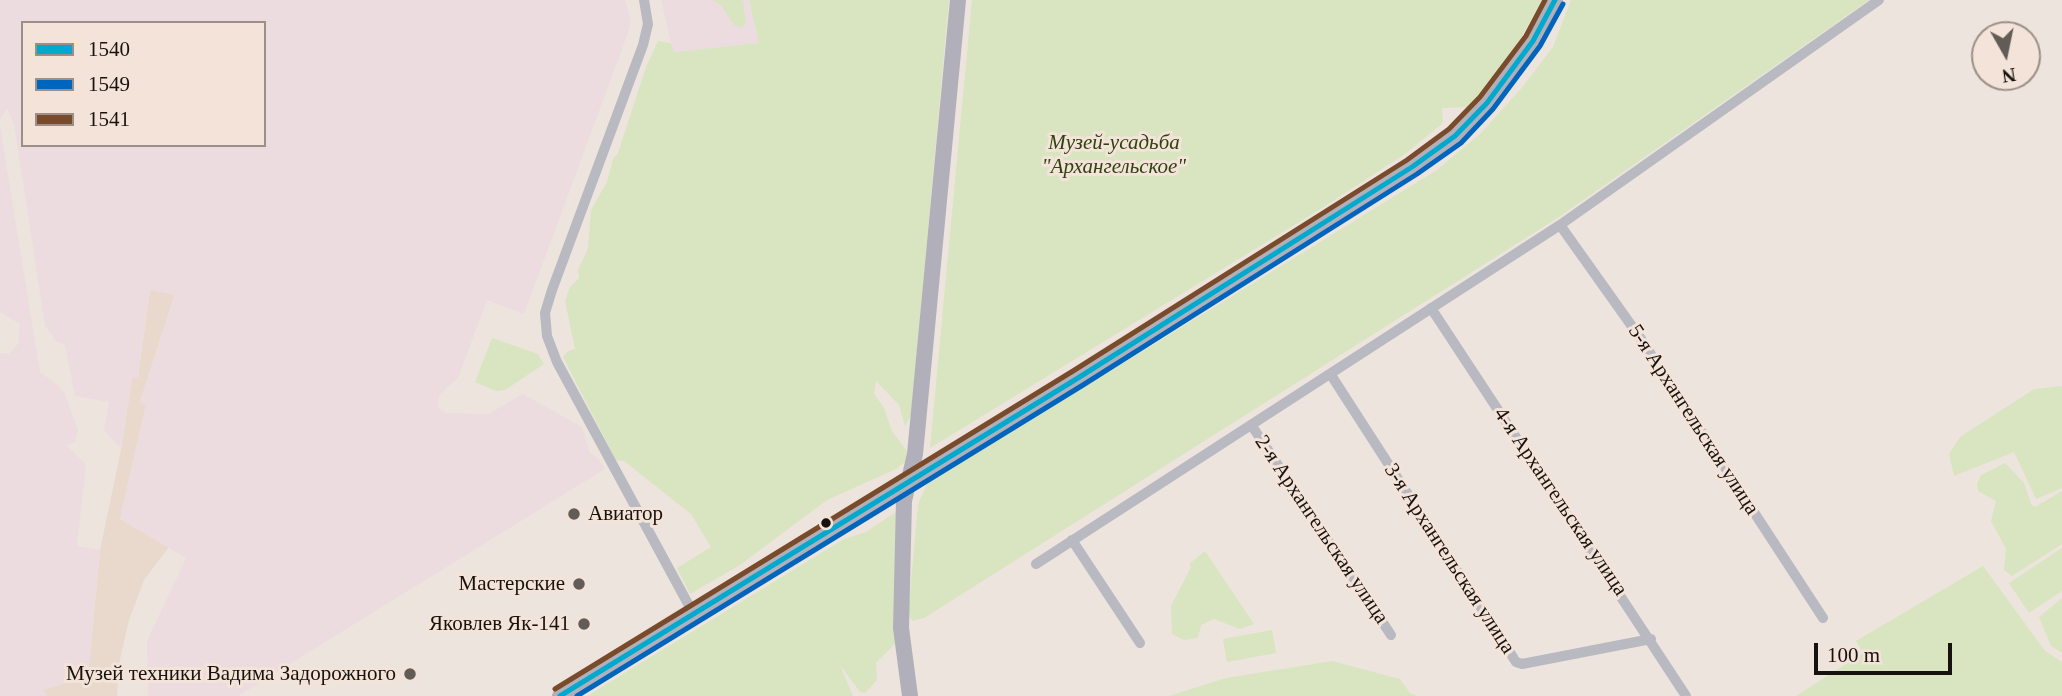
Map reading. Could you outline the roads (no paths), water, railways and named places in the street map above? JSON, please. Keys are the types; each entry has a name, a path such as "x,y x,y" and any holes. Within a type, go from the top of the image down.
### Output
{"main road":[{"path":"910,696 901,628 904,501 915,454 958,0"},
{"path":"560,696 1412,167 1455,136 1487,103 1526,51 1555,0"}],"street":[{"path":"644,0 648,24 643,45 545,313 547,336 557,362 693,613"},
{"path":"1036,564 1560,225 1879,0"},
{"name":"5-я Архангельская улица","path":"1560,225 1641,339 1823,618"},
{"name":"4-я Архангельская улица","path":"1431,308 1686,696"},
{"name":"3-я Архангельская улица","path":"1331,375 1516,662 1522,664 1651,639"},
{"name":"2-я Архангельская улица","path":"1252,426 1391,635"},
{"path":"1072,540 1140,643"}],"place":[{"name":"Авиатор","path":"574,514"},
{"name":"Мастерские","path":"579,584"},
{"name":"Яковлев Як-141","path":"584,624"},
{"name":"Музей техники Вадима Задорожного","path":"410,674"}],"park label":[{"name":"Музей-усадьба \"Архангельское\"","path":"1114,155"}]}
